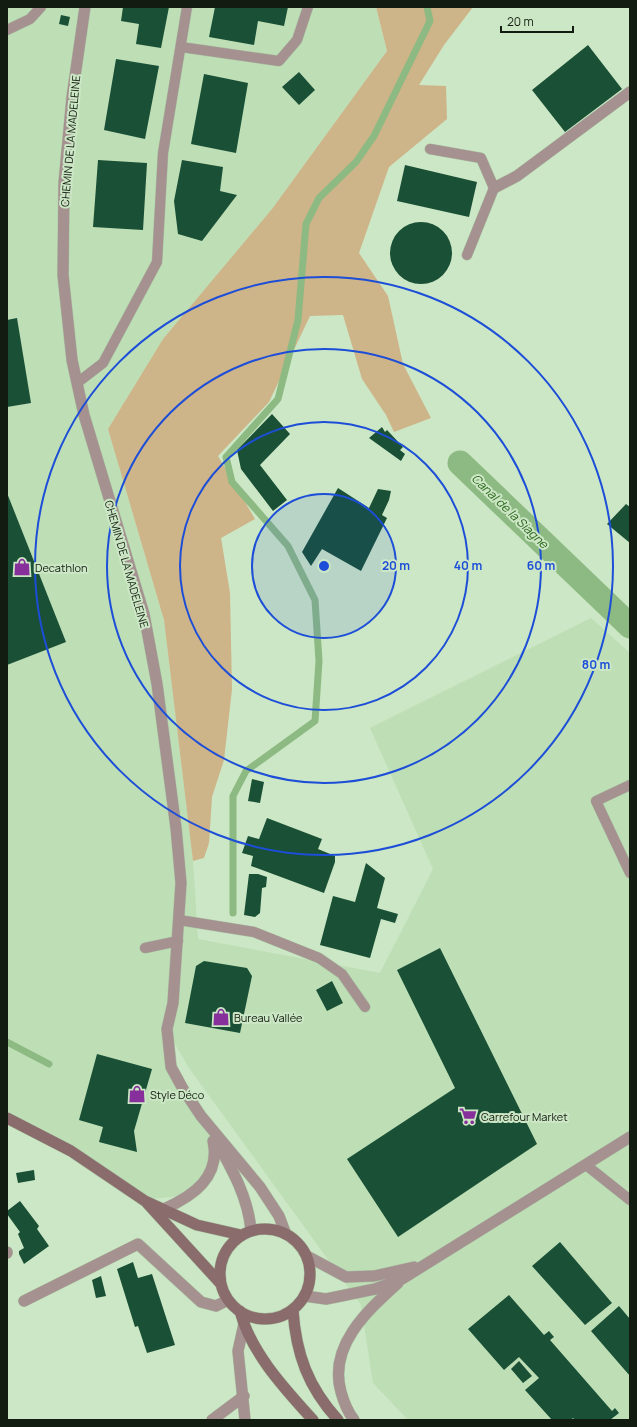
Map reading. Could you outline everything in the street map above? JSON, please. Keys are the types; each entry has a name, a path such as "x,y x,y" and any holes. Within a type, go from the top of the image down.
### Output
{"main road":[{"path":"7,1118 71,1152 146,1202 197,1225 246,1232 274,1229 285,1232 298,1242 307,1256 310,1270 310,1284 305,1296 293,1310 283,1316 261,1319 250,1317 240,1312 228,1300 221,1284 146,1202"},
{"path":"221,1284 220,1270 223,1256 231,1244 246,1232"},
{"path":"293,1310 301,1360 314,1389 338,1420"},
{"path":"240,1312 244,1324 267,1364 313,1420"}],"street":[{"name":"CHEMIN DE LA MADELEINE","path":"86,7 72,97 64,183 63,275 72,360 77,382 96,459 144,614 157,684 181,883 174,1003 167,1029 171,1067 182,1089 201,1116"},
{"path":"494,188 517,176 630,92"},
{"path":"201,1116 234,1172 246,1205 246,1232"},
{"path":"201,1116 260,1187 279,1216 285,1232"},
{"path":"164,1209 186,1198 208,1178 215,1151 212,1134"},
{"path":"354,1420 347,1411 339,1385 338,1364 345,1344 354,1328 402,1279 630,1137"},
{"path":"24,1301 138,1244 201,1302 216,1306 228,1300"},
{"path":"307,1256 346,1277 374,1276 423,1265"},
{"path":"305,1296 326,1299 375,1289 402,1279"},
{"path":"244,1324 238,1351 244,1396 245,1420"},
{"path":"212,1420 244,1396"}],"lane":[{"path":"7,30 30,19 41,7"},
{"path":"77,382 103,362 157,262 163,153 188,7"},
{"path":"181,47 279,61 297,40 308,7"},
{"path":"430,149 481,158 494,188 467,255"},
{"path":"630,785 596,801 630,872"},
{"path":"179,920 254,932 319,958 342,974 365,1006"},
{"path":"145,948 178,941"},
{"path":"586,1165 630,1200"}],"shaded area":[{"path":"7,7 376,7 387,51 272,209 163,339 108,429 164,620 193,861 198,939 380,973 433,869 370,728 591,618 630,653 630,1420 408,1420 373,1383 361,1305 189,1068 169,1034 173,1070 215,1141 213,1159 190,1195 141,1200 76,1158 7,1125"},
{"path":"376,7 473,7 444,45 419,85 446,86 447,119 389,167 359,253 388,296 403,364 431,418 394,432 386,415 362,379 343,315 310,316 269,402 218,456 255,519 221,538 230,593 232,689 224,760 212,797 209,843 204,858 193,861 164,620 108,429 163,339 272,209 387,51"}],"building":[{"path":"123,7 169,7 161,48 136,44 139,24 121,21"},
{"path":"215,7 288,7 284,26 258,21 254,45 209,37"},
{"path":"61,15 70,17 68,26 59,24"},
{"path":"588,45 622,89 565,132 532,90"},
{"path":"116,59 159,66 145,139 104,130"},
{"path":"299,72 315,90 299,105 282,87"},
{"path":"204,74 248,83 236,153 191,144"},
{"path":"98,160 147,163 143,230 93,227"},
{"path":"182,160 223,167 220,191 237,195 202,241 178,234 174,201"},
{"path":"405,165 477,182 469,217 397,201"},
{"path":"421,222 433,225 443,231 449,241 452,253 449,265 443,275 433,281 421,284 409,281 399,275 393,265 390,253 393,241 399,231 409,225"},
{"path":"17,318 31,403 7,407 7,320"},
{"path":"272,414 290,434 260,465 287,500 273,511 241,469 237,450"},
{"path":"382,427 385,432 387,430 403,447 400,450 405,454 401,461 369,438"},
{"path":"338,488 369,508 378,489 391,491 389,500 382,515 387,518 361,571 322,549 311,566 302,552"},
{"name":"Decathlon","path":"7,493 66,642 7,665"},
{"path":"626,504 630,507 630,543 607,524"},
{"path":"252,779 264,782 260,803 248,801"},
{"path":"267,818 322,839 318,849 335,856 335,862 324,893 251,866 253,856 242,853 248,836 259,839"},
{"path":"366,863 385,878 377,908 398,914 395,923 381,919 370,958 320,945 333,896 355,902"},
{"path":"249,874 258,874 267,877 266,887 262,888 260,913 255,917 244,915"},
{"name":"Carrefour Market","path":"440,948 537,1144 398,1237 347,1159 455,1088 397,970"},
{"path":"204,961 247,968 252,976 240,1033 185,1023 196,966"},
{"path":"332,981 343,1003 327,1011 316,990"},
{"path":"97,1054 152,1069 134,1131 137,1152 99,1142 103,1127 79,1120"},
{"path":"34,1170 35,1180 18,1183 16,1173"},
{"path":"20,1201 39,1226 37,1229 49,1246 24,1264 19,1254 19,1251 24,1248 18,1234 20,1232 7,1214 7,1211"},
{"path":"560,1242 612,1303 585,1325 532,1266"},
{"path":"133,1262 138,1278 152,1274 175,1345 147,1353 138,1326 135,1327 117,1269"},
{"path":"101,1276 106,1296 96,1298 92,1280"},
{"path":"509,1295 544,1335 549,1331 554,1337 550,1340 612,1411 615,1408 619,1413 610,1420 575,1420 573,1418 571,1420 552,1420 525,1390 539,1378 519,1357 504,1370 468,1329"},
{"path":"619,1306 630,1319 630,1376 591,1331"},
{"path":"519,1361 532,1376 523,1383 511,1369"}],"waterway":[{"path":"233,913 233,796 246,771 315,721 319,661 315,600 288,546 232,482 226,457 278,399 298,320 306,224 319,198 356,162 374,136 430,21 427,7"},
{"name":"Canal de la Siagne","path":"460,463 630,626"},
{"path":"7,1042 49,1064"}],"place":[{"name":"Decathlon","path":"22,567"},
{"name":"Bureau Vallée","path":"221,1017"},
{"name":"Style Déco","path":"137,1094"},
{"name":"Carrefour Market","path":"468,1116"}]}
